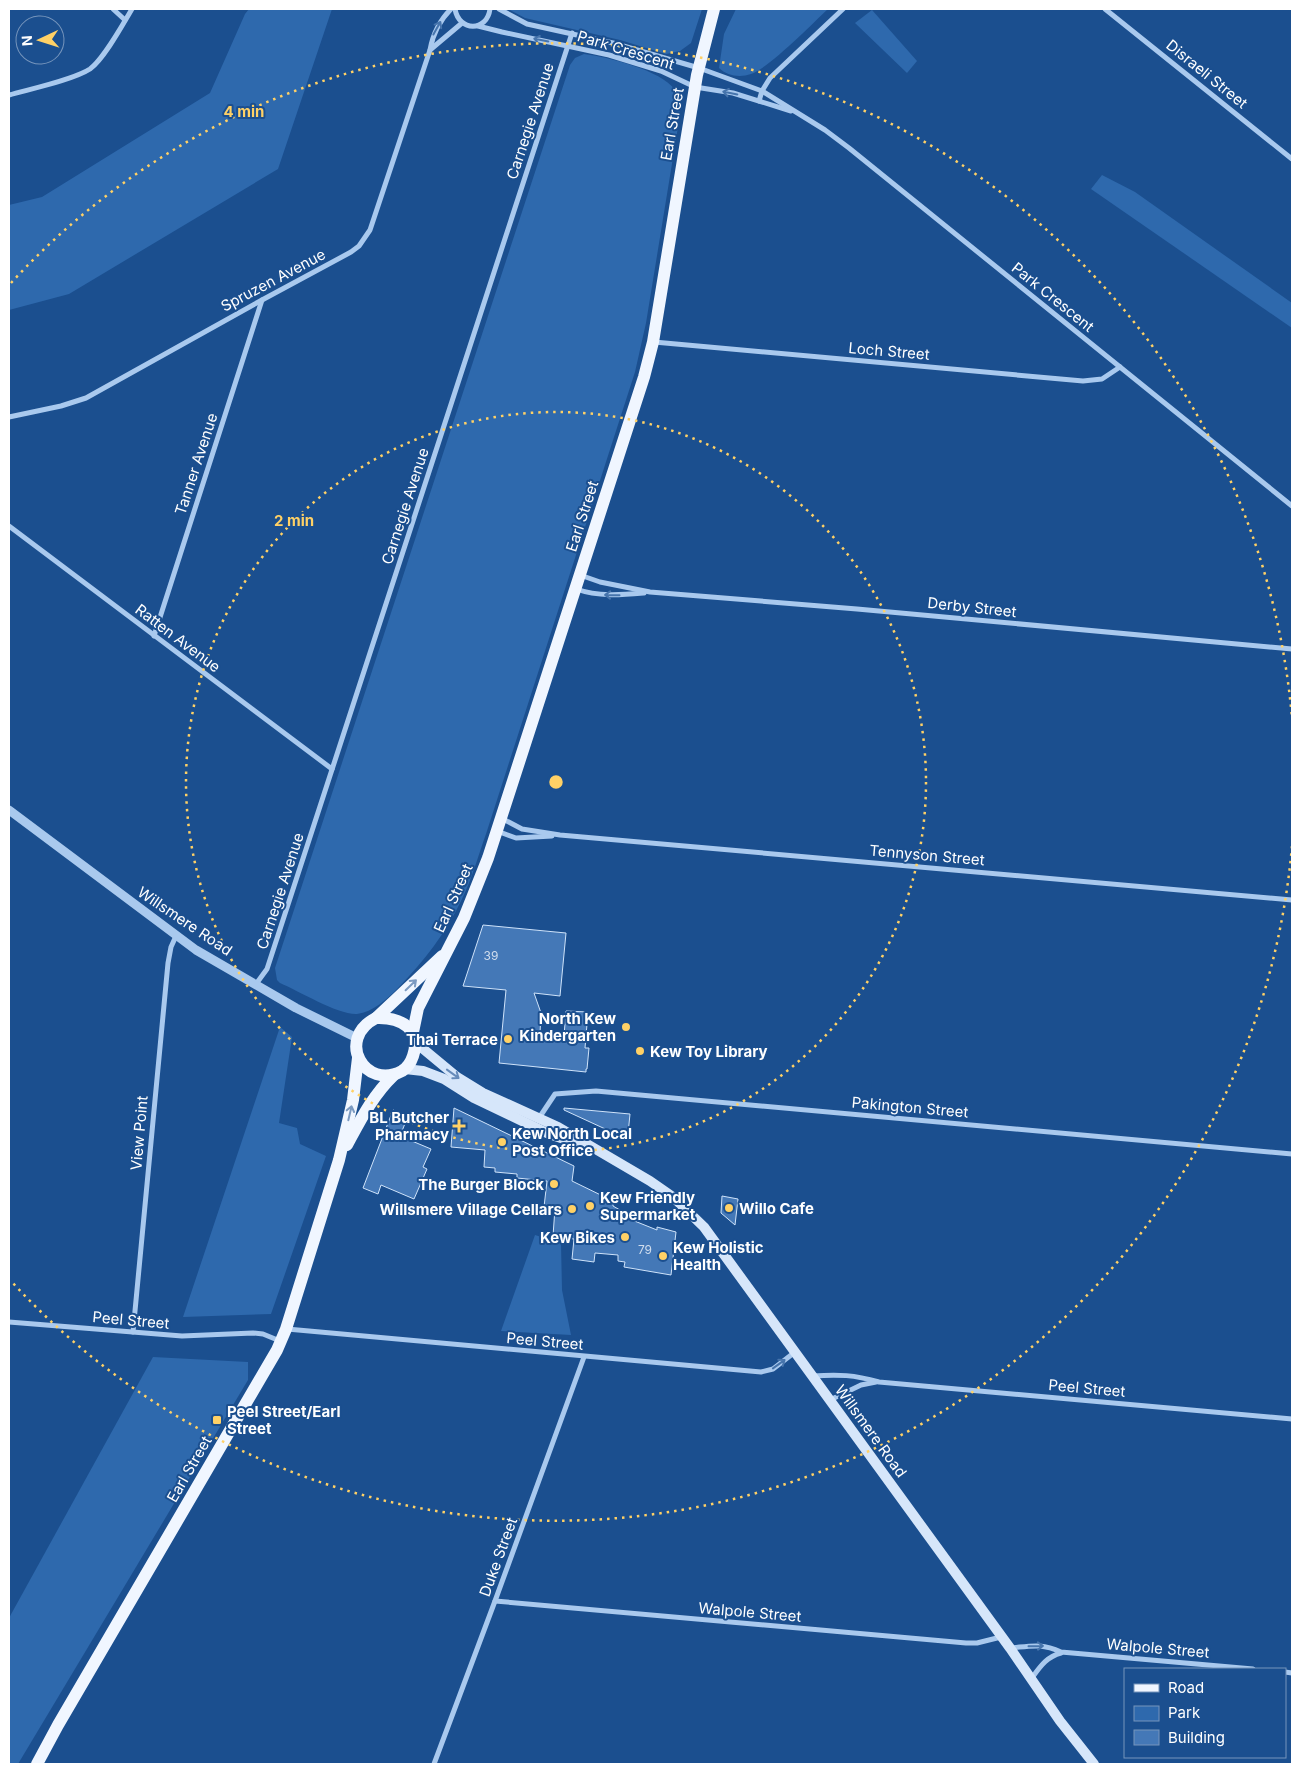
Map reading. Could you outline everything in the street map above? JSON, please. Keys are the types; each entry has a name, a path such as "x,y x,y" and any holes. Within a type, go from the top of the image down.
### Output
{"main road":[{"name":"Earl Street","path":"414,1038 418,1008 464,918 477,887 644,378 652,342 697,77 714,9"},
{"name":"Earl Street","path":"376,1018 446,952"},
{"path":"376,1018 395,1020 407,1026 414,1038 412,1060 400,1072 384,1076 373,1073 364,1067 358,1058 357,1038 367,1023 376,1018"},
{"name":"Willsmere Road","path":"414,1038 457,1077 484,1093 558,1127 650,1181 673,1197 704,1227 796,1351 812,1376 1094,1764"},
{"name":"Earl Street","path":"37,1764 281,1341 339,1160 353,1100 358,1058"},
{"name":"Willsmere Road","path":"400,1072 423,1071 444,1079 474,1098 535,1128 593,1149"},
{"name":"Earl Street","path":"339,1160 366,1108 382,1087 400,1072"},
{"name":"Earl Street","path":"31,1764 58,1725"}],"street":[{"path":"113,9 125,20"},
{"path":"9,95 73,76 91,68 132,9"},
{"path":"430,50 462,23 453,9"},
{"name":"Spruzen Avenue","path":"9,417 67,405 86,398 351,252 370,230 430,50 432,36 436,27 453,9"},
{"path":"478,26 486,20 490,9"},
{"name":"Park Crescent","path":"499,9 528,24 572,33 697,77 733,93 794,112"},
{"path":"760,101 762,92 770,78 843,9"},
{"name":"Disraeli Street","path":"1105,9 1292,159"},
{"name":"Park Crescent","path":"462,23 467,26 478,26 568,45 661,71 762,92 782,103 826,130 849,148 1292,506"},
{"name":"Carnegie Avenue","path":"256,984 267,969 572,33"},
{"name":"Tanner Avenue","path":"154,636 262,300"},
{"name":"Loch Street","path":"652,342 1083,381 1102,379 1120,367"},
{"name":"Ratten Avenue","path":"9,526 332,769"},
{"name":"Derby Street","path":"580,575 600,582 650,592 1292,649"},
{"name":"Derby Street","path":"575,589 600,595 650,592"},
{"name":"Willsmere Road","path":"9,810 196,950 296,1008 357,1038"},
{"name":"Tennyson Street","path":"501,818 522,829 560,835 1292,900"},
{"name":"Tennyson Street","path":"496,831 516,838 560,835"},
{"name":"View Point","path":"133,1332 167,972 171,947 176,936"},
{"name":"Pakington Street","path":"540,1118 555,1094 596,1091 1292,1154"},
{"name":"Peel Street","path":"9,1322 182,1336 253,1333 263,1334 281,1341"},
{"name":"Peel Street","path":"286,1329 761,1372 773,1369 796,1351"},
{"name":"Duke Street","path":"434,1764 584,1357"},
{"name":"Peel Street","path":"812,1376 848,1375 879,1382 1292,1419"},
{"name":"Peel Street","path":"830,1400 861,1386 879,1382"},
{"name":"Walpole Street","path":"495,1602 966,1643 977,1643 1002,1636"},
{"name":"Walpole Street","path":"1010,1648 1036,1645 1048,1646 1062,1652 1241,1668"},
{"path":"1031,1679 1044,1661 1052,1655 1062,1652"}],"green space":[{"path":"249,9 332,9 278,169 69,294 9,310 9,205 42,197 210,93 245,14"},
{"path":"508,9 702,9 691,43 680,51 666,54 620,40 525,18"},
{"path":"736,9 828,9 790,45 759,70 751,74 738,76 726,73 719,68 724,34"},
{"path":"872,10 917,61 907,73 855,23"},
{"path":"584,54 620,61 658,76 675,90 679,100 680,111 677,133 646,323 635,372 466,891 442,935 398,988 369,1011 357,1014 340,1011 280,983 277,980 275,968 570,65 575,58"},
{"path":"1102,175 1135,192 1292,303 1292,328 1091,189"},
{"path":"280,1027 292,1037 279,1123 297,1128 300,1144 326,1156 271,1314 183,1317"},
{"path":"535,1235 561,1243 562,1290 571,1335 501,1331"},
{"path":"153,1357 248,1362 248,1380 18,1764 9,1764 9,1618"}],"building":[{"path":"483,925 566,933 560,996 534,993 541,1013 540,1033 564,1036 566,1011 588,1012 585,1048 589,1048 586,1072 499,1063 506,990 463,986"},
{"path":"454,1108 574,1166 572,1181 613,1201 613,1206 632,1217 632,1220 657,1230 657,1227 676,1232 671,1275 624,1267 625,1262 618,1261 618,1255 595,1253 594,1262 572,1259 574,1239 553,1236 555,1208 544,1207 547,1181 517,1178 517,1174 495,1172 495,1168 484,1167 485,1150 451,1147"},
{"path":"564,1108 630,1114 628,1134 614,1133 564,1110"},
{"path":"393,1110 408,1116 400,1136 431,1149 423,1167 427,1169 414,1199 381,1185 378,1194 363,1188"},
{"path":"722,1196 738,1199 735,1225 721,1213"}],"place":[{"name":"North Kew Kindergarten","path":"626,1027"},
{"name":"Thai Terrace","path":"508,1039"},
{"name":"Kew Toy Library","path":"640,1051"},
{"name":"BL Butcher Pharmacy","path":"459,1126"},
{"name":"Kew North Local Post Office","path":"502,1142"},
{"name":"The Burger Block","path":"554,1184"},
{"name":"Kew Friendly Supermarket","path":"590,1206"},
{"name":"Willo Cafe","path":"729,1208"},
{"name":"Willsmere Village Cellars","path":"572,1209"},
{"name":"Kew Bikes","path":"625,1237"},
{"name":"Kew Holistic Health","path":"663,1256"},
{"name":"Peel Street/Earl Street","path":"217,1420"}]}
